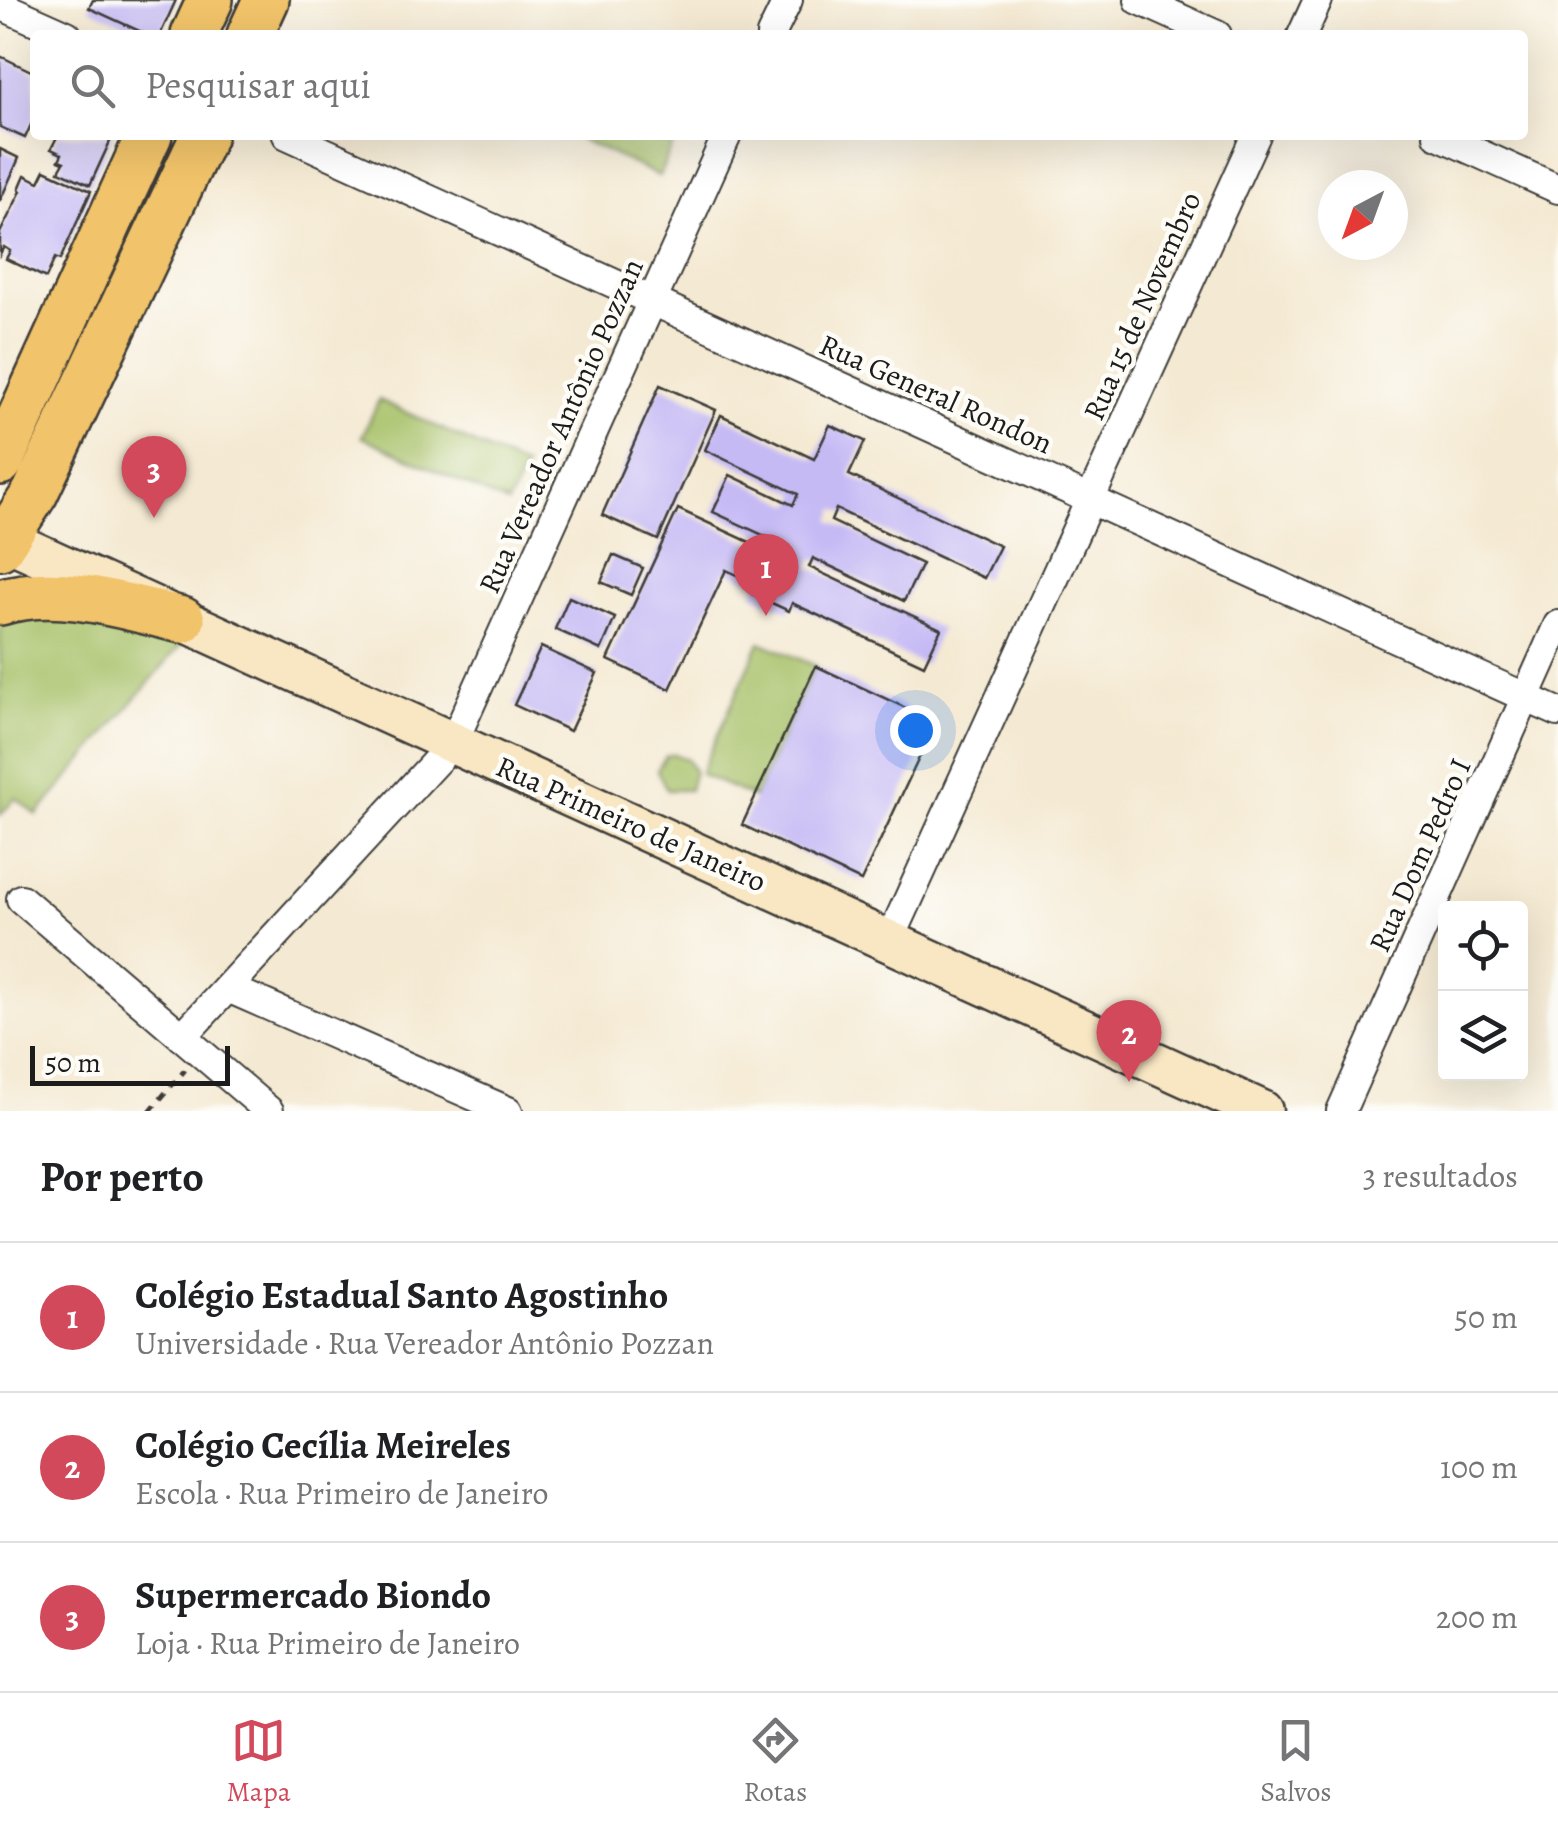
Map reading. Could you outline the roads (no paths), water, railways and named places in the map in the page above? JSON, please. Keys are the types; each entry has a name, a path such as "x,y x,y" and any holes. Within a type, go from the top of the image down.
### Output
{"main road":[{"path":"196,30 210,0"},
{"path":"252,30 266,0"},
{"path":"0,462 146,140"},
{"path":"2,541 35,493 202,140"},
{"path":"0,602 48,594 182,620"}],"street":[{"path":"774,30 788,0"},
{"path":"1139,0 1206,30"},
{"path":"1304,30 1318,0"},
{"path":"0,4 56,30"},
{"name":"Rua General Rondon","path":"299,140 1558,712"},
{"name":"Rua Vereador Antônio Pozzan","path":"191,1045 228,988 452,742 724,140"},
{"name":"Rua 15 de Novembro","path":"889,942 1254,140"},
{"path":"1449,140 1558,189"},
{"name":"Rua Primeiro de Janeiro","path":"2,541 1262,1111"},
{"name":"Rua Dom Pedro I","path":"1341,1111 1558,625"},
{"path":"21,899 269,1111"},
{"path":"228,988 508,1111"}],"place":[{"name":"Supermercado Biondo","path":"154,518"},
{"name":"Colégio Estadual Santo Agostinho","path":"766,616"},
{"name":"Colégio Cecília Meireles","path":"1129,1082"}]}
